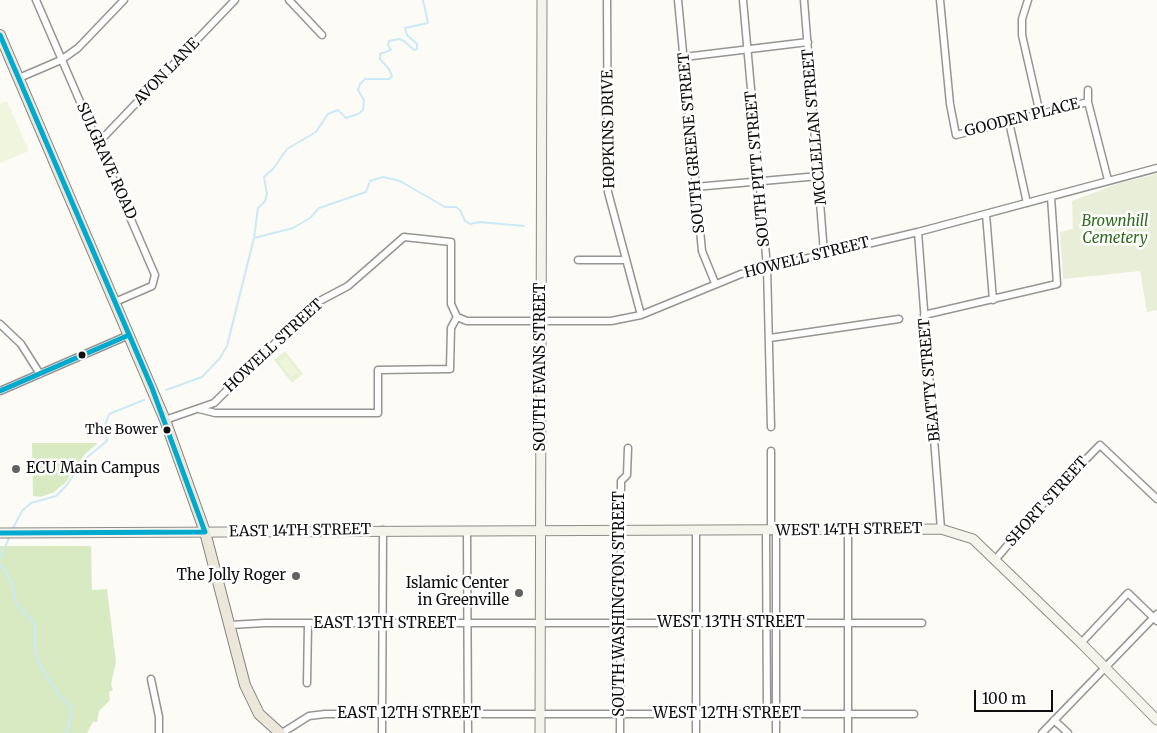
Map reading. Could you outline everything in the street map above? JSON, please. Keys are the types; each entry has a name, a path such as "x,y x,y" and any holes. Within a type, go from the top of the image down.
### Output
{"main road":[{"path":"0,35 165,420 206,532 244,685 259,714 281,733"}],"street":[{"name":"SULGRAVE ROAD","path":"36,0 155,275 152,286 115,302"},
{"path":"19,78 61,60 78,48 124,0"},
{"name":"AVON LANE","path":"98,143 235,0"},
{"path":"289,0 322,35"},
{"name":"SOUTH EVANS STREET","path":"540,733 542,0"},
{"name":"HOPKINS DRIVE","path":"608,0 608,192 641,315"},
{"name":"SOUTH GREENE STREET","path":"678,0 702,250 715,283"},
{"name":"SOUTH PITT STREET","path":"742,0 767,267 770,338 770,427"},
{"name":"MCCLELLAN STREET","path":"804,0 824,253"},
{"name":"GOODEN PLACE","path":"940,0 950,104 956,135 1088,102"},
{"path":"1028,0 1022,19 1022,35 1040,114"},
{"path":"684,57 808,42"},
{"path":"1088,90 1088,102 1108,180"},
{"path":"1009,122 1028,203"},
{"name":"HOWELL STREET","path":"165,420 214,403 316,303 348,286 404,237 450,242 451,304 457,316 467,321 611,321 641,315 715,283 767,267 918,232 1157,168"},
{"path":"695,187 819,176"},
{"path":"924,315 1057,284 1051,197"},
{"path":"986,214 993,300"},
{"name":"BEATTY STREET","path":"918,232 941,529"},
{"path":"578,260 626,260"},
{"name":"HOWELL STREET","path":"199,408 220,413 378,413 378,370 450,369 451,328 457,316"},
{"path":"770,338 899,319"},
{"path":"0,324 21,344 40,374"},
{"path":"0,391 129,335"},
{"name":"HOWELL STREET","path":"214,403 220,413"},
{"name":"SHORT STREET","path":"995,560 1048,498 1100,445 1157,499"},
{"name":"SOUTH WASHINGTON STREET","path":"620,733 621,481 627,475 628,448"},
{"path":"767,714 766,623 771,531 771,451"},
{"name":"WEST 14TH STREET","path":"541,532 941,529 973,539 1105,666 1157,720"},
{"path":"382,733 383,530"},
{"name":"EAST 14TH STREET","path":"0,533 383,530 467,533 541,532"},
{"path":"771,531 776,623 776,733"},
{"path":"848,531 848,733"},
{"path":"696,532 696,733"},
{"path":"467,533 468,733"},
{"path":"1042,733 1105,666 1156,617 1128,593 1081,643"},
{"name":"EAST 13TH STREET","path":"230,625 540,623"},
{"name":"WEST 13TH STREET","path":"540,623 922,623"},
{"path":"307,683 308,624"},
{"path":"151,679 159,717 159,733"},
{"name":"EAST 12TH STREET","path":"281,733 309,716 325,714 540,715"},
{"name":"WEST 12TH STREET","path":"540,715 914,714"},
{"path":"1054,720 1068,733"}],"green space":[{"path":"7,101 29,151 0,163 0,104"},
{"name":"Brownhill Cemetery","path":"1157,174 1157,310 1147,312 1140,271 1063,279 1060,232 1073,229 1072,201 1117,184"},
{"path":"285,351 303,374 292,383 274,360"},
{"path":"286,357 298,372 291,377 279,362"},
{"path":"32,443 98,443 85,454 66,482 54,492 41,497 33,496"},
{"path":"0,546 91,546 92,590 107,589 116,662 111,684 113,690 109,692 110,700 99,711 97,722 93,722 87,733 0,733"}],"waterway":[{"path":"166,390 202,377 220,358 227,346 254,238 258,208 265,201 267,194 264,177 273,169 287,149 316,132 328,114 338,110 346,118 363,110 364,100 358,90 360,84 365,79 389,79 392,76 389,69 380,59 380,54 391,50 388,45 389,41 399,39 414,50 417,49 417,44 407,35 405,28 428,23 423,0"},
{"path":"254,238 293,228 310,218 319,208 366,192 370,181 383,177 400,181 445,207 456,207 460,210 465,221 470,224 479,222 524,226"},
{"path":"12,530 22,511 31,503 56,496 66,486 85,459 107,441 105,425 109,414 144,400"},
{"path":"0,558 10,536"},
{"path":"0,563 12,583 16,603 35,624 35,648 38,662 59,695 71,707 69,727 66,733"}],"transit line":[{"path":"0,35 152,388 205,532 0,533"},
{"path":"0,391 129,335"}],"place":[{"name":"The Bower","path":"167,430"},
{"name":"ECU Main Campus","path":"16,469"},
{"name":"The Jolly Roger","path":"296,576"},
{"name":"Islamic Center in Greenville","path":"519,593"}]}
